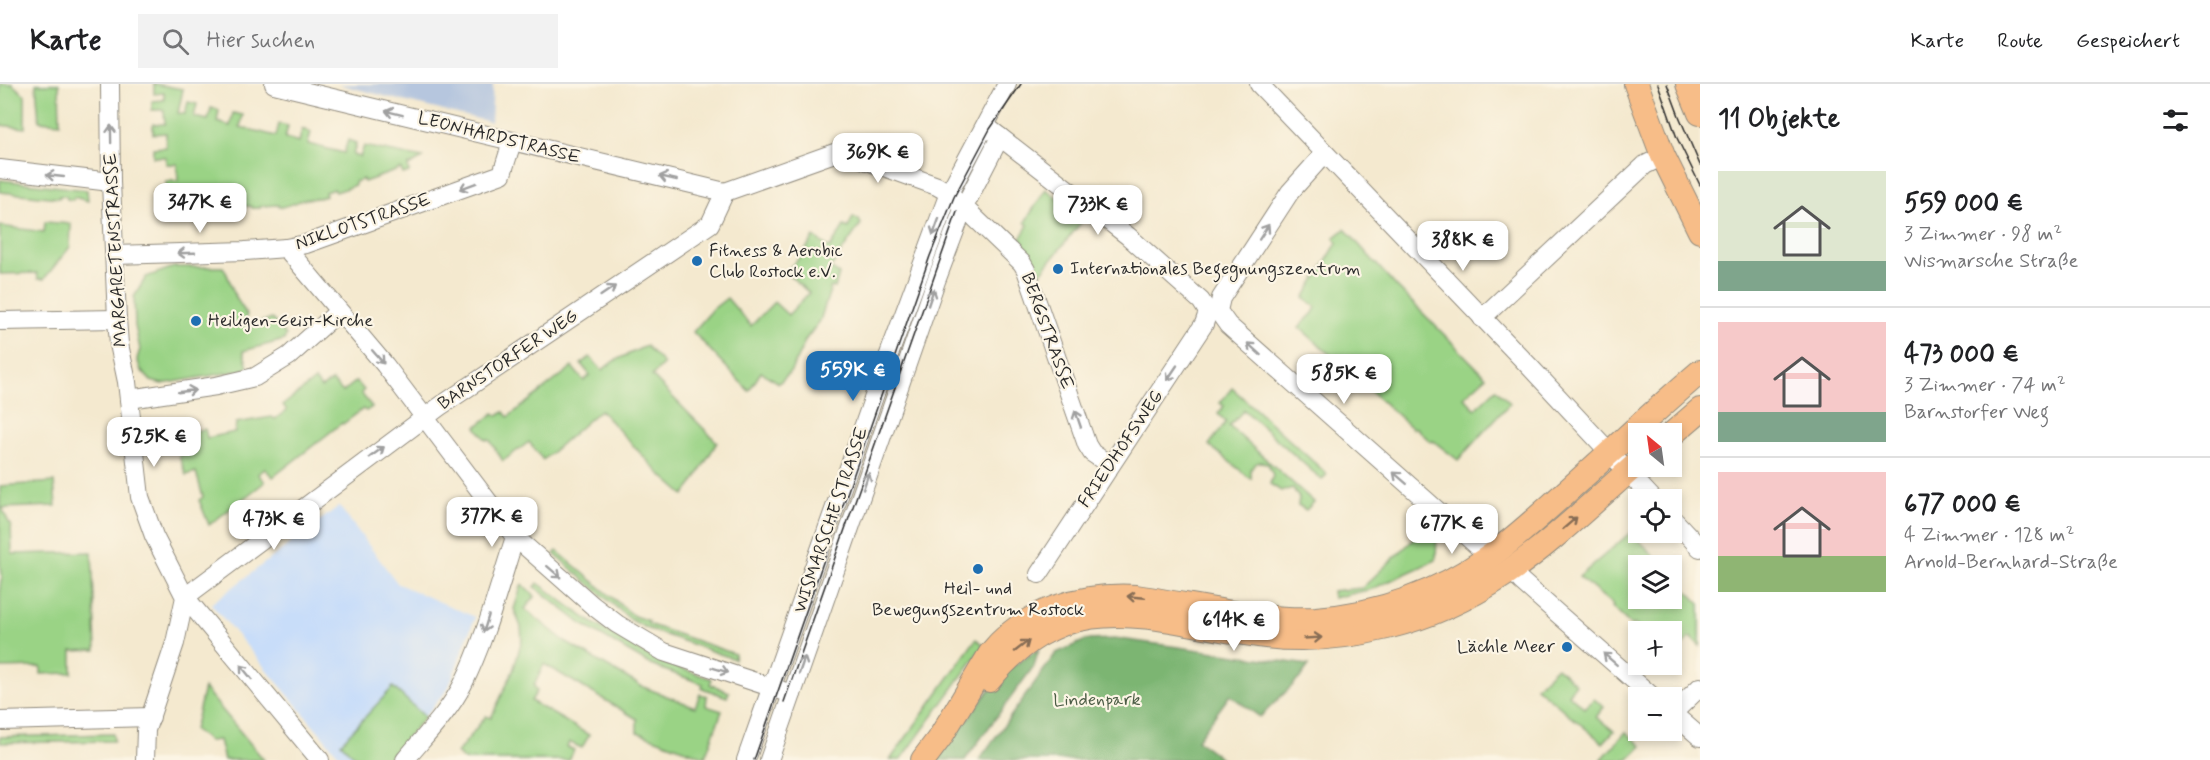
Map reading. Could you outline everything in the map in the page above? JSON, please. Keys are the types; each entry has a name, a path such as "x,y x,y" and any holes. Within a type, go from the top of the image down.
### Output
{"main road":[{"path":"1636,84 1663,156 1700,231"},
{"path":"1688,84 1700,113"},
{"path":"941,736 991,653 1001,641 1032,618 1055,607 1078,600 1119,596 1136,597 1274,618 1315,619 1364,613 1434,588 1490,556 1700,372"},
{"path":"1682,426 1700,410"},
{"path":"923,760 1011,655 1033,639 1074,620 1107,614 1127,614 1265,636 1316,638 1367,632 1422,617 1469,597 1513,570 1538,551 1628,471"}],"street":[{"name":"MARGARETENSTRASSE","path":"110,84 111,182 117,319 140,497 154,536 185,597 320,760"},
{"name":"LEONHARDSTRASSE","path":"274,84 724,192"},
{"name":"WISMARSCHE STRASSE","path":"746,760 900,324 949,193 1007,84"},
{"path":"1259,84 1610,452 1628,464"},
{"path":"985,125 1000,137"},
{"name":"WISMARSCHE STRASSE","path":"769,760 932,292 964,207 1000,137"},
{"name":"FRIEDHOFSWEG","path":"1000,137 1128,236 1201,302 1208,312 1204,324 1038,574"},
{"name":"NIKLOTSTRASSE","path":"115,255 286,248 316,240 502,174 512,142"},
{"name":"BERGSTRASSE","path":"724,192 840,151 937,186 949,193 1022,263 1087,445 1092,453 1110,465"},
{"path":"1325,153 1290,192 1221,298 1218,311 1223,322 1490,556"},
{"path":"1482,318 1645,165 1663,156"},
{"path":"0,169 111,182"},
{"name":"BARNSTORFER WEG","path":"185,597 425,417 710,224 724,192"},
{"path":"286,248 385,365 514,537 592,605 664,652 792,694"},
{"path":"129,399 216,386 255,377 289,356 338,312"},
{"path":"0,321 117,319"},
{"path":"1682,529 1700,548"},
{"path":"405,760 439,719 463,685 482,639 514,537"},
{"path":"1513,570 1528,588 1641,687"},
{"path":"145,760 145,739 175,643 185,597"},
{"path":"1682,703 1700,687"},
{"path":"0,720 151,717"},
{"path":"1682,721 1700,737"}],"shaded area":[{"path":"338,84 493,84 491,122 411,103"},
{"path":"339,506 398,584 475,617 448,689 387,760 343,760 211,604"}],"green space":[{"path":"0,84 12,84 25,95 25,128 0,125"},
{"path":"36,84 59,84 60,123 39,121"},
{"path":"154,84 183,89 178,113 185,114 188,102 197,104 194,117 208,120 211,108 219,110 217,122 230,126 233,113 243,115 240,127 276,136 279,124 288,126 285,138 299,142 302,129 311,132 308,144 344,153 348,140 356,143 353,155 360,157 364,146 423,158 408,166 409,172 403,174 401,169 364,182 363,179 355,182 355,185 336,192 334,189 325,192 326,196 287,206 180,208 180,220 162,221 162,217 156,217 156,211 167,211 166,181 178,181 177,164 166,164 166,157 153,157 153,148 166,147 166,133 153,134 153,124 165,124 164,110 152,110 152,101 164,100 164,93 154,94"},
{"path":"0,180 87,190 88,201 74,197 73,200 67,199 66,196 59,196 59,198 0,192"},
{"path":"1046,189 1083,220 1040,274 1029,258 1015,246 1023,242 1020,239 1028,225 1025,222"},
{"path":"853,217 861,224 830,268 839,274 835,288 831,287 820,321 806,339 791,371 779,383 761,372 749,391 693,332 713,309 727,298 751,326 774,302 788,315 809,293 786,272 814,237 830,248 844,226 848,228"},
{"path":"45,222 71,224 70,247 44,279 38,279 37,273 0,274 0,226 44,232"},
{"path":"1345,229 1396,286 1486,377 1464,397 1475,409 1496,389 1510,403 1458,460 1433,441 1431,442 1415,427 1413,429 1299,327 1316,307 1304,298 1337,243 1334,238"},
{"path":"174,267 223,267 247,316 246,325 272,319 286,335 284,340 243,351 248,367 243,370 162,384 151,381 141,370 137,359 140,349 135,326 134,297 146,277"},
{"path":"646,346 664,364 652,376 717,442 684,495 659,473 600,410 543,460 529,442 503,461 489,439 486,440 476,427 494,413 497,416 504,412 508,417 572,367 584,381 590,375 581,364 590,357 602,370 614,361"},
{"path":"315,380 321,388 332,381 343,392 356,381 364,390 361,393 372,407 366,411 363,409 342,423 273,477 265,469 258,474 265,482 209,525 199,500 203,497 196,472 186,475 179,456 186,453 183,433 205,429 207,438 235,432 236,423 272,417 275,419 287,410 283,405"},
{"path":"1232,388 1327,474 1322,480 1244,410 1229,426 1314,502 1306,510 1298,505 1299,498 1293,488 1281,491 1270,484 1273,475 1268,464 1258,462 1251,469 1251,479 1209,445 1226,422 1218,414 1224,406 1220,403"},
{"path":"54,482 56,506 2,508 11,527 12,554 92,552 96,650 72,651 72,673 41,674 41,667 0,668 2,576 0,486"},
{"path":"1431,523 1437,530 1436,560 1372,589 1333,598 1332,591 1362,588"},
{"path":"1628,535 1628,543 1642,543 1653,555 1628,555 1628,609 1682,609 1682,585 1700,604 1700,646 1691,637 1682,646 1682,621 1628,622 1612,607 1613,605 1579,577"},
{"path":"557,551 634,616 649,621 648,624 735,654 734,659 646,628 631,620 554,554"},
{"path":"538,583 588,620 655,660 712,679 710,684 729,692 727,697 702,688 703,684 653,666 583,625 535,587"},
{"path":"522,584 535,596 525,609 567,643 641,686 695,707 700,694 707,696 706,706 722,711 705,757 637,732 637,719 544,664 534,686 537,691 531,701 589,735 582,748 569,742 567,747 574,750 569,760 464,760 457,753 486,716 491,718 513,671 522,640 521,627 514,609"},
{"path":"976,639 984,645 901,760 890,760"},
{"name":"Lindenpark","path":"1120,639 1309,665 1300,678 1260,717 1230,695 1197,740 1223,760 979,760 1056,653 1086,640"},
{"path":"1039,649 1034,666 965,760 937,760 1002,673"},
{"path":"1557,667 1576,684 1568,694 1585,708 1594,699 1604,707 1596,717 1614,731 1603,743 1536,687"},
{"path":"393,687 425,717 387,760 358,760 341,743"},
{"path":"204,688 264,760 224,760 219,740 209,741 194,730"},
{"path":"1626,732 1628,741 1636,741 1642,746 1628,760 1601,760"},
{"path":"113,734 114,741 0,743 0,737"}],"tram line":[{"path":"754,760 930,256 954,197 990,129 1021,84"},
{"path":"1658,84 1677,138 1700,185"},
{"path":"1667,84 1700,165"},
{"path":"784,702 957,212"}],"place":[{"name":"Fitness & Aerobic Club Rostock e.V.","path":"697,261"},
{"name":"Internationales Begegnungszentrum","path":"1058,269"},
{"name":"Heiligen-Geist-Kirche","path":"196,321"},
{"name":"Heil- und Bewegungszentrum Rostock","path":"978,569"},
{"name":"Lächle Meer","path":"1567,647"}]}
